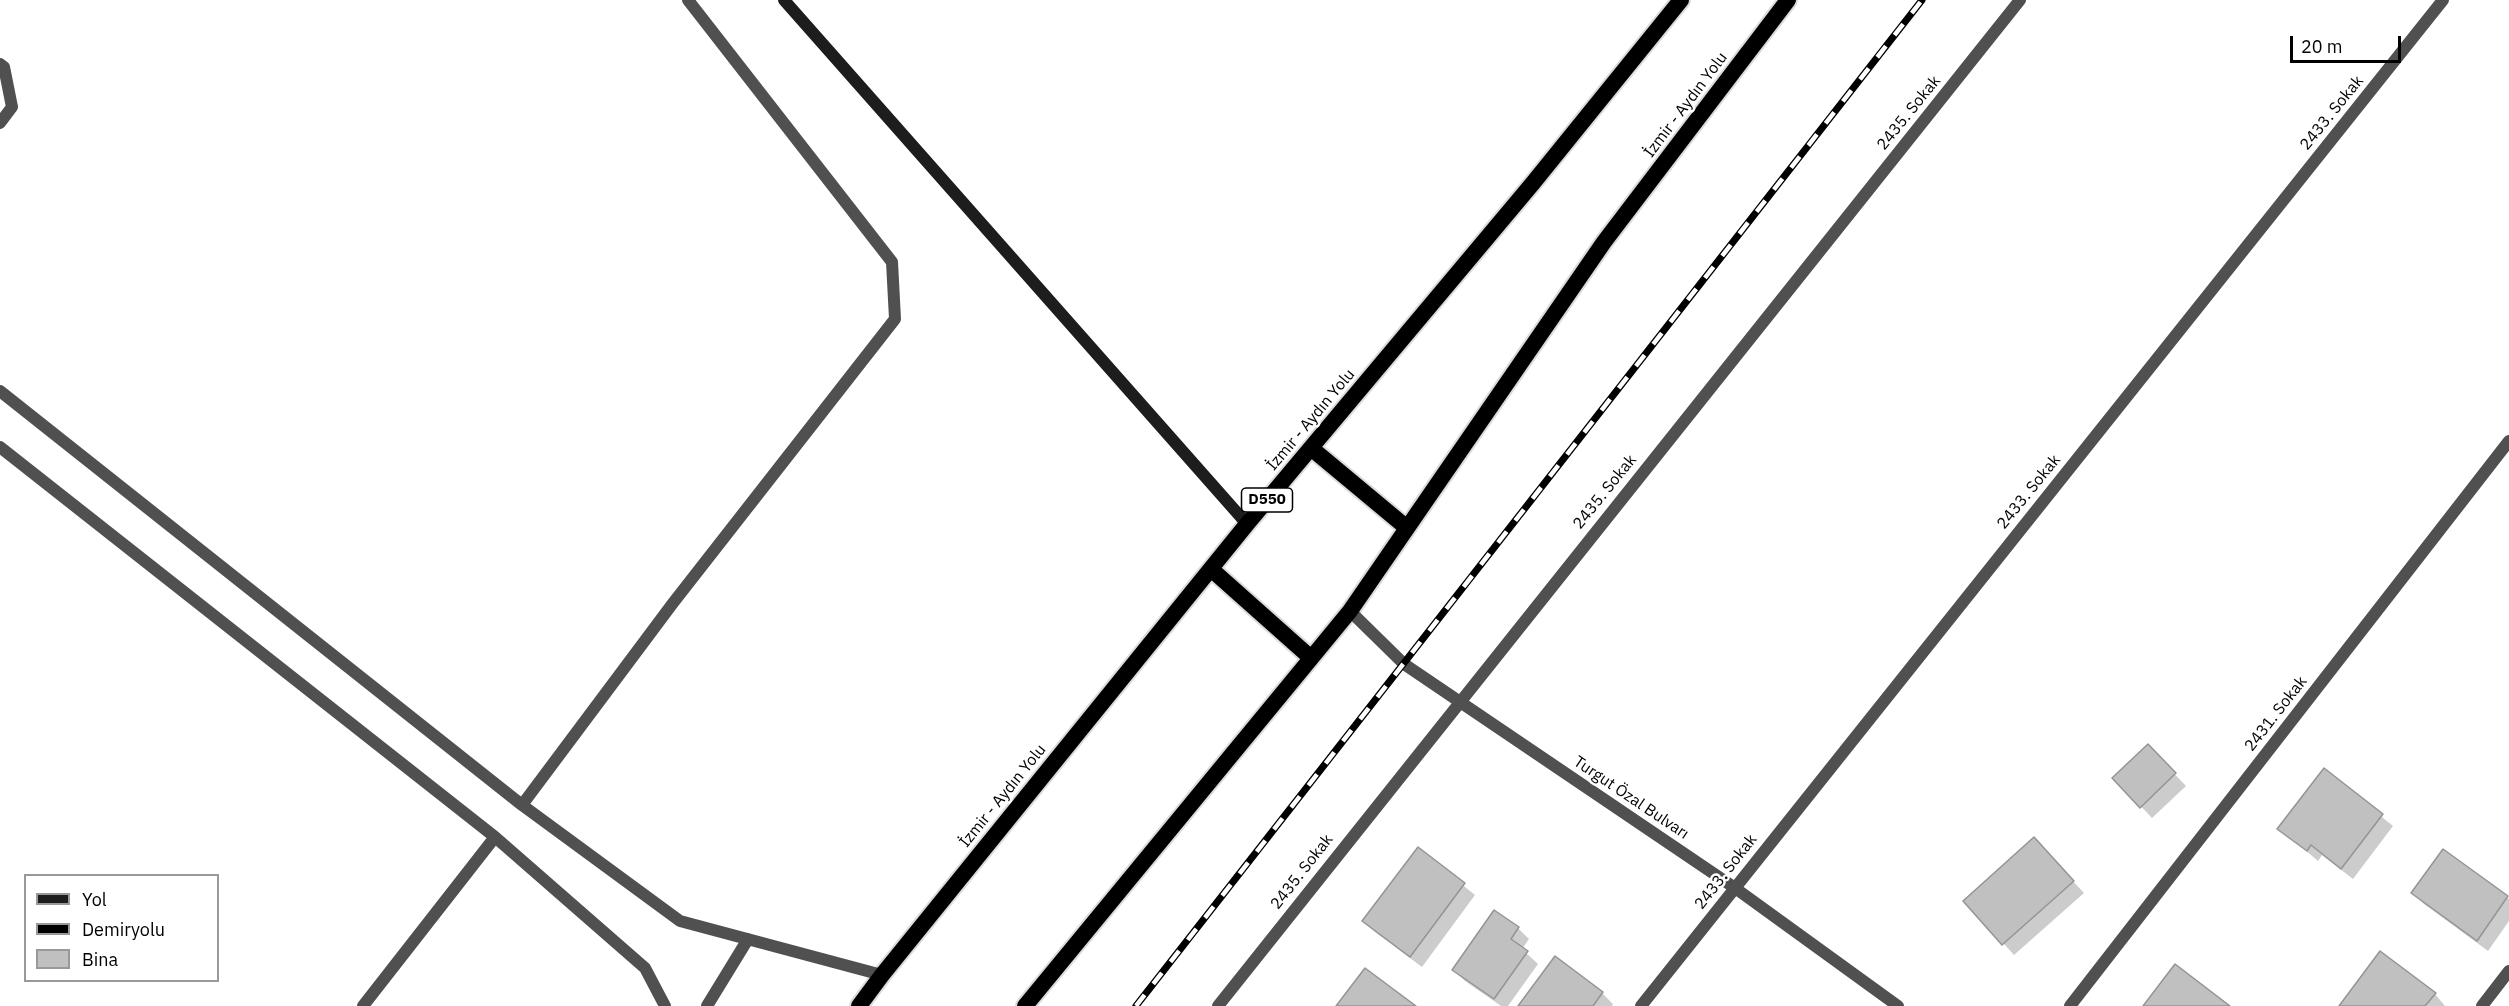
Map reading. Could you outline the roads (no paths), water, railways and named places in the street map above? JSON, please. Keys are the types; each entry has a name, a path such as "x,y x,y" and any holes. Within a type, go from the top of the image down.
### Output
{"highway":[{"name":"İzmir - Aydın Yolu","path":"859,1006 1247,524 1533,183 1682,0"},
{"name":"İzmir - Aydın Yolu","path":"1025,1006 1350,611 1604,242 1788,0"},
{"path":"1311,448 1407,528"},
{"path":"1211,569 1311,658"}],"main road":[{"path":"784,0 1247,524"}],"street":[{"path":"522,805 673,603 895,319 892,262 688,0"},
{"name":"2435. Sokak","path":"1218,1006 2020,0"},
{"name":"2433. Sokak","path":"1641,1006 2443,0"},
{"path":"0,64 4,67 12,107 0,123"},
{"path":"0,391 522,805 680,921 882,975"},
{"name":"2431. Sokak","path":"2070,1006 2509,441"},
{"path":"0,447 495,837 645,968 665,1006"},
{"name":"Turgut Özal Bulvarı","path":"1350,611 1404,664 1735,888 1898,1006"},
{"path":"363,1006 495,837"},
{"path":"707,1006 747,939"},
{"path":"2482,1006 2509,971"}],"railway":[{"path":"1136,1006 1922,0"}]}
